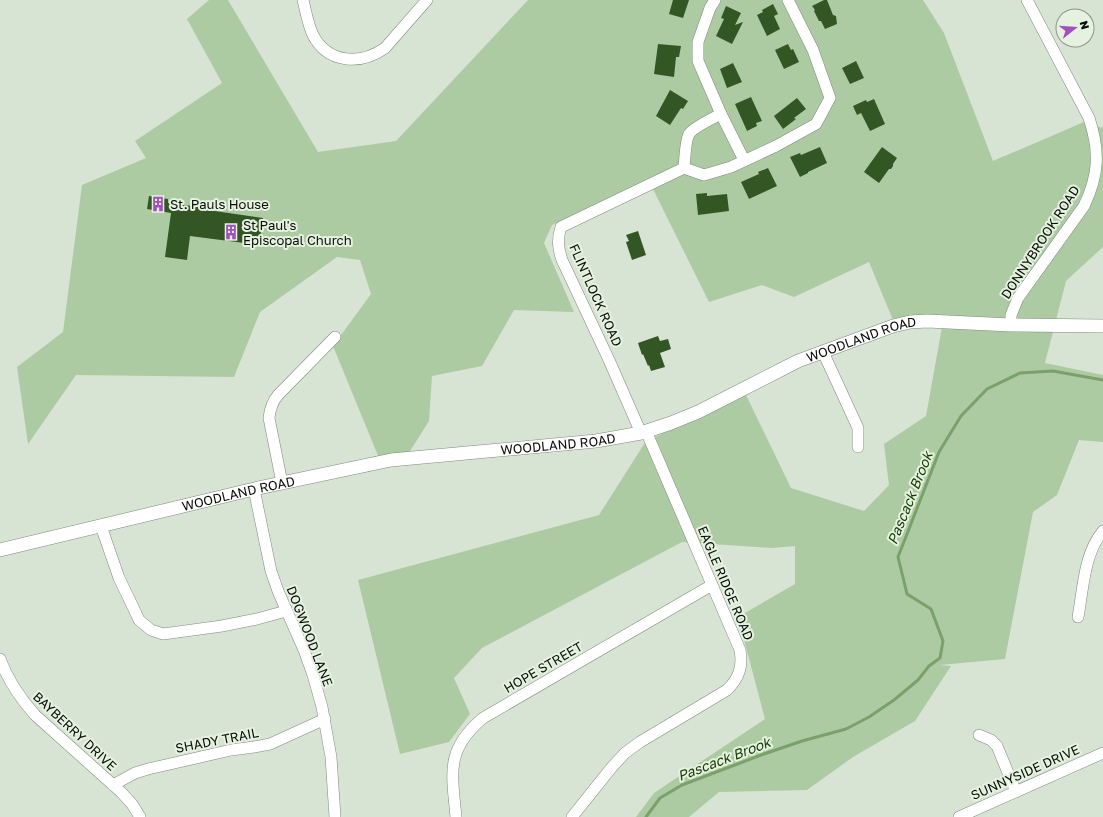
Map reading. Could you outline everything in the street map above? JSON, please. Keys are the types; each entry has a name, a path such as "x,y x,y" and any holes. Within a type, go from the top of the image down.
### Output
{"street":[{"path":"302,0 309,26 320,44 327,51 337,56 346,59 357,59 366,58 376,54 384,48 427,0"},
{"path":"715,0 710,8 698,42 698,60 721,114 744,160"},
{"path":"721,114 702,124 690,134 685,150 684,168 704,175 731,167 776,146 816,124 830,98 813,50 788,0"},
{"name":"DONNYBROOK ROAD","path":"1010,325 1012,310 1018,298 1084,206 1092,185 1097,163 1097,148 1089,118 1027,0"},
{"name":"FLINTLOCK ROAD","path":"644,432 562,260 558,245 558,235 561,227 684,168"},
{"name":"WOODLAND ROAD","path":"0,550 254,489 391,460 596,441 644,432 698,412 798,361 893,326 910,322 927,321 1010,325 1103,326"},
{"path":"282,483 269,418 273,401 335,337"},
{"path":"823,352 858,428 858,446"},
{"name":"EAGLE RIDGE ROAD","path":"572,817 625,753 640,742 727,690 738,676 742,659 740,650 712,585 644,432"},
{"name":"DOGWOOD LANE","path":"254,489 271,571 286,611 304,650 313,675 325,719 331,757 335,817"},
{"path":"101,526 120,578 139,620 144,626 152,630 164,634 222,626 286,611"},
{"path":"1078,617 1089,558 1103,531"},
{"name":"HOPE STREET","path":"456,817 452,771 458,748 472,727 483,718 712,585"},
{"name":"BAYBERRY DRIVE","path":"0,659 12,686 35,716 113,785 132,804 140,817"},
{"name":"SHADY TRAIL","path":"113,785 148,769 231,750 254,748 270,744 325,719"},
{"path":"979,735 991,740 996,746 1016,792"},
{"name":"SUNNYSIDE DRIVE","path":"958,817 1103,753"}],"green space":[{"path":"209,0 228,0 318,152 396,141 528,0 923,0 944,33 993,161 1084,122 1103,128 1103,247 1066,281 1045,363 1103,375 1103,442 1079,440 1057,495 1033,512 1005,659 940,665 951,666 915,721 853,757 807,790 719,792 689,817 636,817 654,793 765,719 738,617 795,584 795,546 773,548 682,542 482,648 454,678 470,714 449,742 400,754 358,580 599,515 646,441 746,395 791,488 864,511 889,485 884,444 926,416 942,327 895,325 869,262 794,297 762,285 709,302 649,181 552,225 544,243 574,312 514,310 482,366 432,376 429,421 405,459 381,463 333,346 371,294 360,260 337,257 260,312 234,377 76,375 28,444 17,367 63,332 82,185 146,158 135,141 222,83 187,19"}],"building":[{"path":"673,0 689,0 683,18 669,14"},
{"path":"827,0 833,15 836,16 837,24 825,29 821,21 819,21 812,6"},
{"path":"773,4 778,14 774,16 780,29 767,36 757,15 763,12 762,10"},
{"path":"726,6 741,13 735,25 743,22 732,44 716,36 724,19 721,18"},
{"path":"658,44 681,46 679,57 676,57 674,77 654,74"},
{"path":"788,44 791,50 793,49 799,62 784,69 775,50"},
{"path":"856,61 864,78 850,84 842,68"},
{"path":"733,63 742,82 727,88 720,69"},
{"path":"670,90 688,101 683,109 681,108 670,125 656,116"},
{"path":"751,97 762,121 756,123 757,126 747,131 735,104"},
{"path":"797,98 806,109 783,129 774,116"},
{"path":"874,99 885,124 870,131 861,113 857,115 853,106 866,100 867,102"},
{"path":"820,147 827,163 800,177 790,157 800,153 801,155"},
{"path":"882,147 897,158 891,169 889,169 879,183 864,172"},
{"path":"768,168 777,186 749,199 741,182"},
{"path":"707,193 707,196 727,194 729,211 698,215 696,194"},
{"name":"St Paul's Episcopal Church","path":"149,196 168,199 168,203 263,218 259,245 190,236 187,260 165,257 171,213 147,209"},
{"path":"638,231 646,255 632,260 626,242 629,241 626,235"},
{"path":"658,336 660,341 668,339 671,349 660,353 665,367 651,371 643,354 642,355 638,343"}],"waterway":[{"name":"Pascack Brook","path":"646,817 660,798 682,785 802,741 846,729 869,717 894,700 918,680 929,666 940,658 943,641 931,609 907,594 898,557 939,452 961,416 987,389 1020,373 1053,371 1103,380"}],"place":[{"name":"St. Pauls House","path":"158,204"},
{"name":"St Paul's Episcopal Church","path":"231,232"}]}
